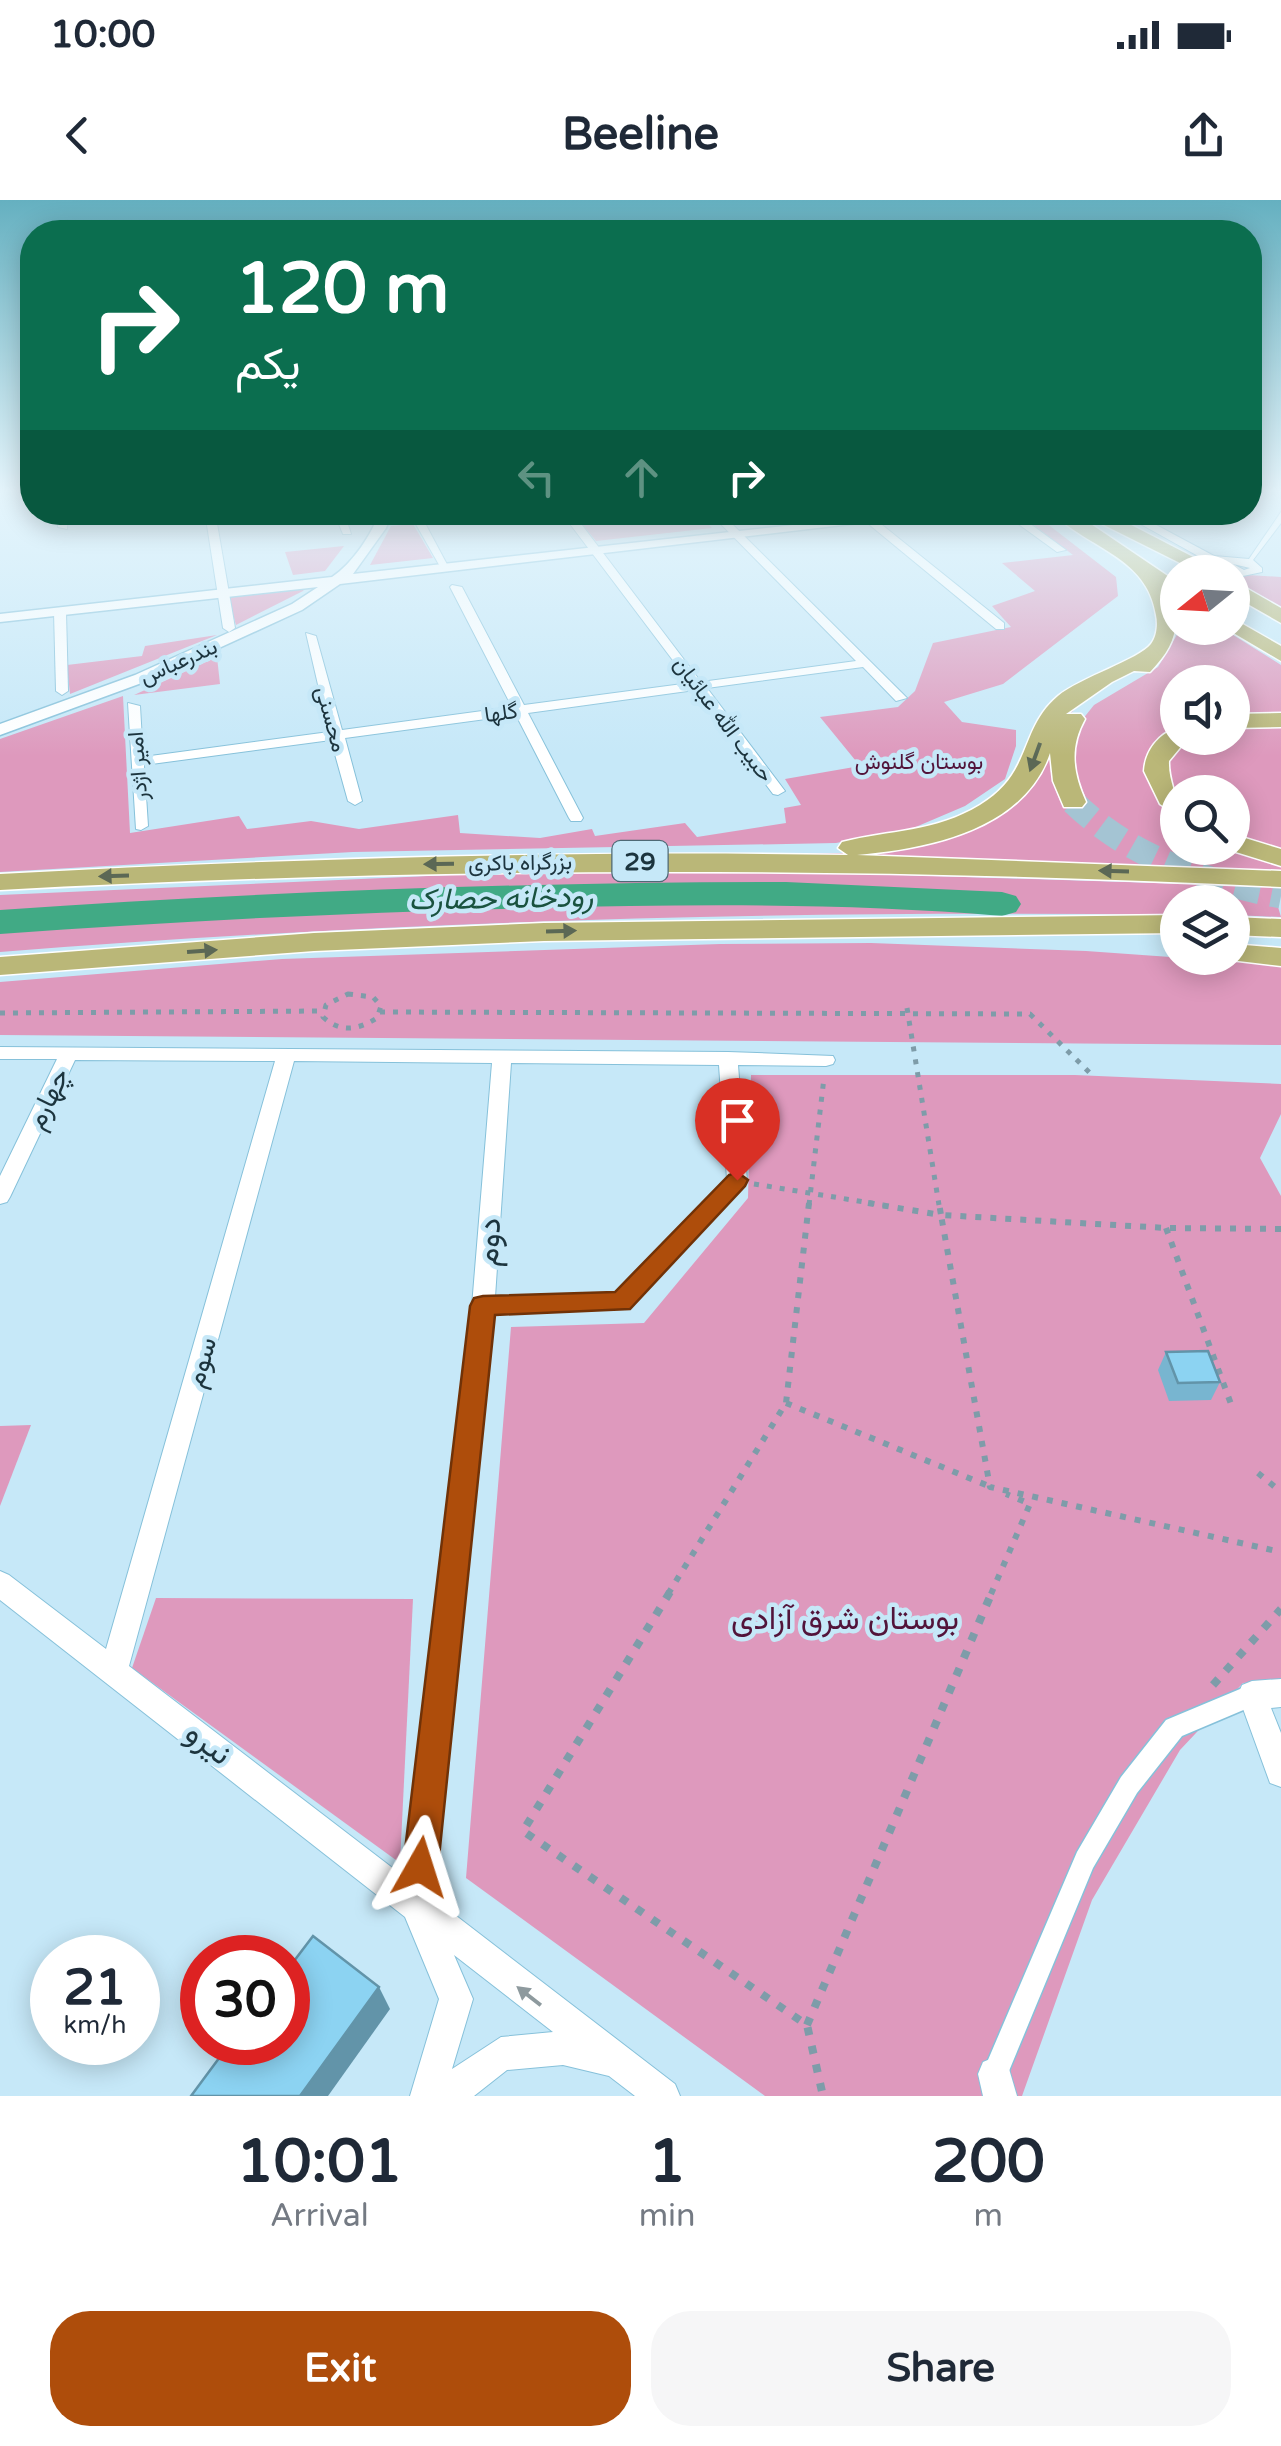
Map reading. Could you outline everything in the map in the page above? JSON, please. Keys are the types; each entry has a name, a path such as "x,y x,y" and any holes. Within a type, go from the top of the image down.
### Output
{"highway":[{"path":"1073,802 1060,763 1062,741 1070,724 1090,702 1147,664 1166,635 1170,613 1153,578"},
{"path":"1250,590 1281,617"},
{"path":"1250,612 1281,632"},
{"path":"1250,635 1281,655"},
{"path":"585,860 863,848 948,828 991,807 1025,780 1045,729 1056,711 1074,695 1156,652"},
{"path":"1250,721 1281,720"},
{"path":"1160,750 1154,770 1160,788"},
{"path":"1250,848 1281,858"},
{"name":"بزرگراه باکری","path":"0,882 585,860 1281,878"},
{"path":"0,966 314,942 525,933 722,927 924,929 1160,924"},
{"path":"1250,927 1281,928"},
{"path":"924,929 1160,946"},
{"path":"1250,949 1281,948"},
{"path":"1250,953 1281,957"}],"street":[{"path":"220,578 229,628"},
{"path":"0,615 327,578"},
{"name":"بندرعباس","path":"0,730 141,678 296,607 339,578"},
{"name":"حبیب الله عبائیان","path":"617,578 778,791"},
{"path":"781,578 902,698"},
{"path":"941,578 1000,626"},
{"path":"456,586 576,818"},
{"path":"0,615 60,612 222,590"},
{"path":"60,612 62,691"},
{"name":"محسنی","path":"310,636 355,801"},
{"name":"گلها","path":"137,762 866,663"},
{"name":"امیر اژدر","path":"132,706 142,826"},
{"path":"0,1053 826,1060"},
{"name":"چهارم","path":"0,1197 68,1053"},
{"name":"سوم","path":"114,1669 286,1055"},
{"name":"دوم","path":"416,1904 483,1306 502,1057"},
{"path":"483,1306 621,1302 737,1180 728,1058"},
{"name":"نیرو","path":"0,1584 416,1904 616,2064 663,2096"},
{"path":"998,2085 1085,1860 1129,1786 1174,1728 1267,1694 1281,1772"},
{"name":"نیرو","path":"416,1904 456,1999 426,2096"},
{"name":"نیرو","path":"445,2096 501,2054 564,2048 616,2064"}],"path":[{"path":"0,1013 323,1011 339,996 357,993 373,997 381,1006 370,1023 351,1029 333,1026 323,1017 323,1011"},
{"path":"907,1011 990,1487"},
{"path":"380,1012 1030,1014 1090,1073"},
{"path":"807,2024 523,1832 786,1402 826,1060"},
{"path":"737,1180 941,1216 1166,1228 1281,1229"},
{"path":"1166,1228 1231,1404"},
{"path":"786,1402 1030,1504 807,2024 823,2096"},
{"path":"1258,1473 1281,1492"},
{"path":"990,1487 1281,1552"},
{"path":"1174,1728 1281,1609"}],"green space":[{"name":"بوستان گلنوش","path":"1020,578 1116,578 1118,596 1003,684 944,702 962,722 1016,730 1016,746 1005,779 965,806 911,829 836,843 353,852 0,872 0,739 123,696 130,833 239,816 247,829 311,821 359,829 458,815 460,833 540,838 592,829 595,836 685,823 697,837 786,823 784,808 801,805 785,779 860,766 820,717 898,707 915,691 933,643 1011,627 992,606 1035,591"},
{"path":"1250,578 1281,578 1281,614 1250,593"},
{"path":"305,588 303,591 236,625 228,597"},
{"path":"217,635 70,694 67,665 142,656 145,646"},
{"path":"1171,645 1249,645 1281,665 1281,717 1250,717 1250,665 1160,665 1158,743 1166,775 1160,775 1160,865 1250,865 1250,853 1281,862 1281,870 721,855 847,853 991,814 1059,717 1082,702 1055,737 1050,762 1062,804 1088,803 1072,765 1078,725 1094,705 1158,667"},
{"path":"217,657 220,684 134,695"},
{"path":"1281,723 1281,854 1250,843 1250,775 1166,775 1164,755 1250,755 1250,724"},
{"path":"496,873 841,873 1218,885 1160,885 1160,915 882,914 588,920 294,932 0,952 0,895"},
{"path":"1250,886 1281,887 1273,890 1281,917 1250,916"},
{"path":"871,943 1086,951 1160,956 1160,975 1250,975 1250,963 1281,965 1281,1045 0,1035 0,982 282,959 720,944"},
{"name":"بوستان شرق آزادی","path":"751,1075 1075,1075 1281,1084 1281,1114 1260,1158 1281,1196 1281,1680 1243,1683 1180,1750 1092,1900 1022,2096 765,2096 466,1878 511,1327 644,1323 748,1198"},
{"path":"31,1425 0,1506 0,1426"},
{"path":"156,1598 413,1599 400,1863 132,1668"}],"building":[{"path":"1208,1351 1220,1382 1178,1383 1166,1352"},
{"path":"313,1936 379,1987 300,2096 191,2096 214,2065 310,2065"}],"waterway":[{"name":"رودخانه حصارک","path":"0,922 284,905 623,895 840,895 1002,904"}],"tunnel":[{"path":"1073,802 1119,838 1170,864 1224,883 1281,896"}],"route":[{"path":"420,1867 483,1306 621,1302 737,1180"}]}
